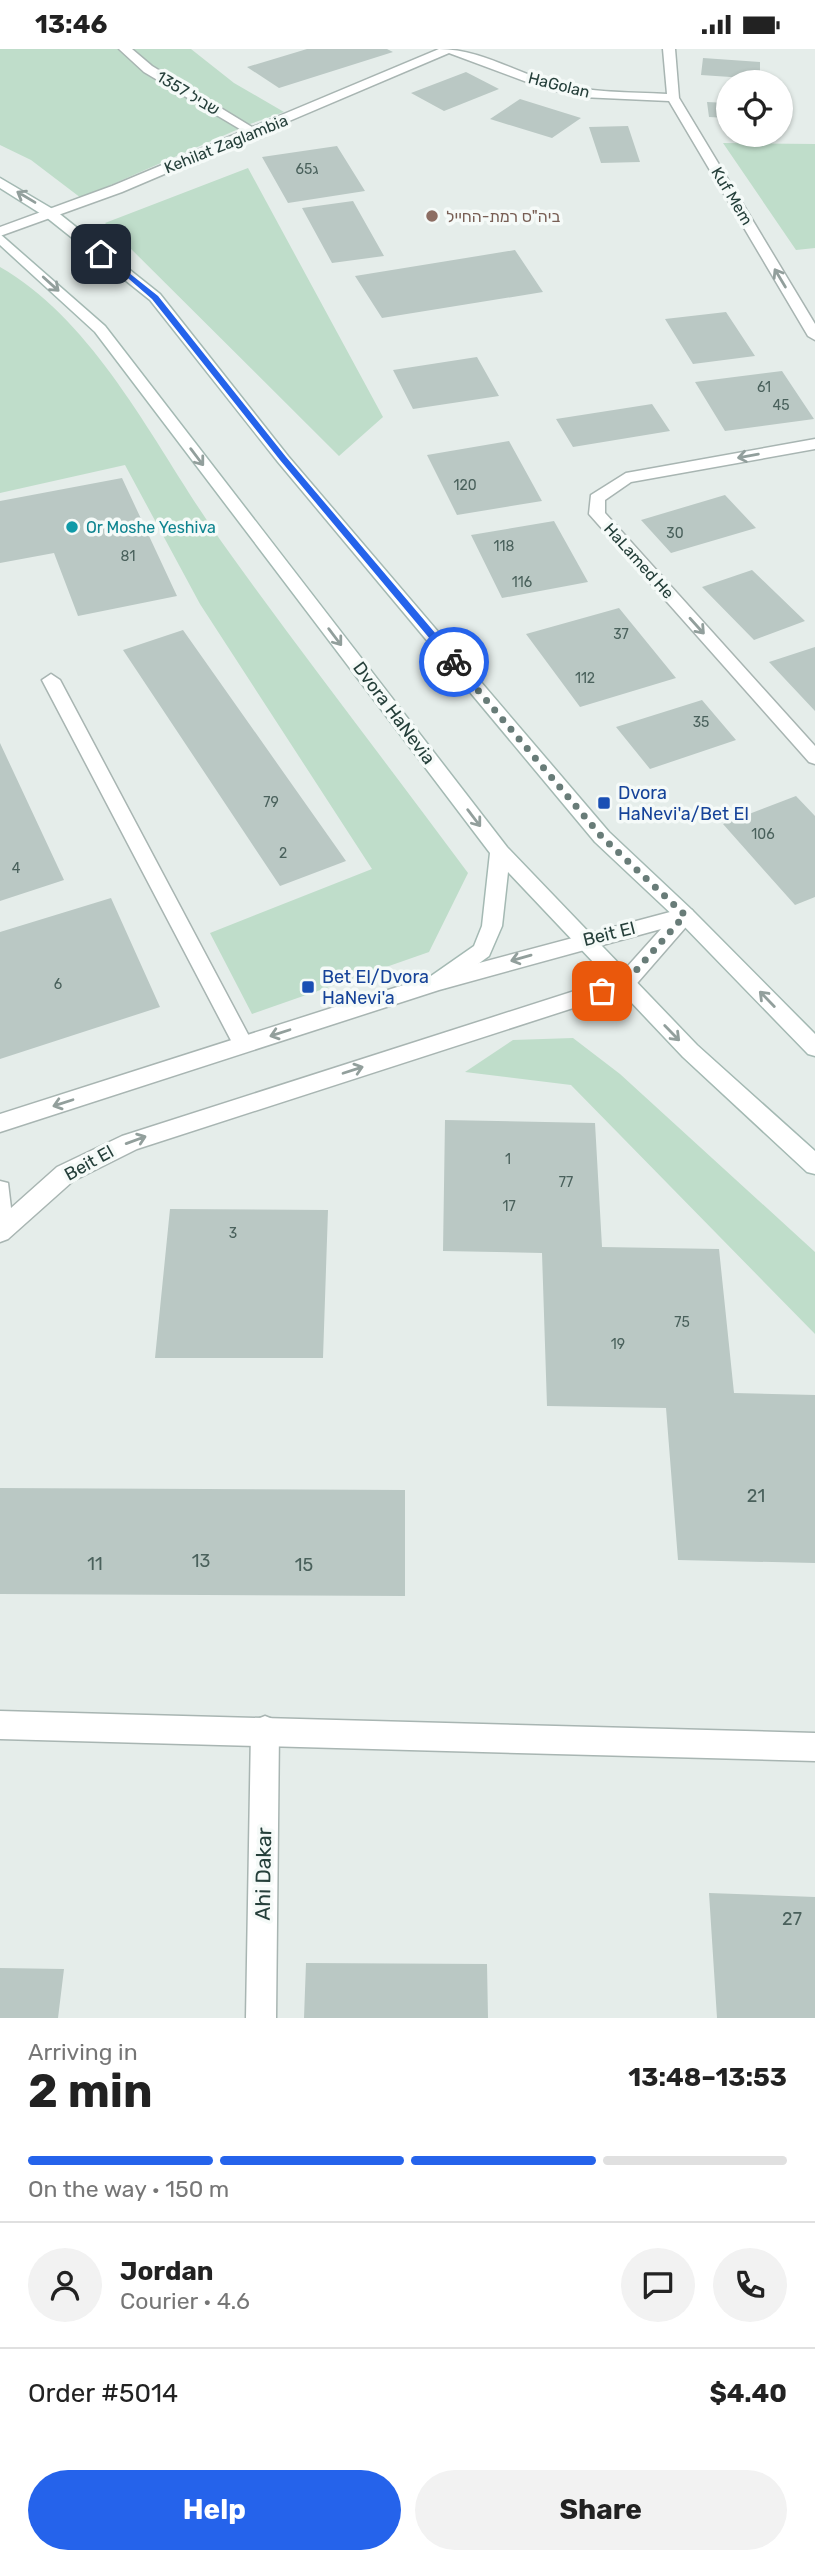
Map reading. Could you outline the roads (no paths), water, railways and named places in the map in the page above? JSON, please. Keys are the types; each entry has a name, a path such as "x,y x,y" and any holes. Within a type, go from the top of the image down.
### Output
{"street":[{"name":"שביל 1357","path":"125,49 148,69 254,132"},
{"name":"Kehilat Zaglambia","path":"0,232 254,132 449,49"},
{"name":"HaGolan","path":"449,49 547,85 581,93 673,98"},
{"name":"Kuf Mem","path":"669,49 673,98 815,336"},
{"path":"0,182 51,213 155,297 283,459 602,837 685,915 815,1048"},
{"name":"Dvora HaNevia","path":"0,238 100,328 500,852 587,940 690,1051 815,1165"},
{"name":"HaLamed He","path":"815,444 626,478 597,498 597,514 815,758"},
{"path":"51,680 243,1044"},
{"path":"438,982 482,951 492,926 500,852"},
{"name":"Beit El","path":"0,1123 438,982 685,915"},
{"name":"Beit El","path":"0,1232 65,1174 130,1142 625,983 685,915"},
{"path":"0,1190 0,1211"},
{"path":"0,1725 265,1730 815,1747"},
{"name":"Ahi Dakar","path":"261,2018 265,1730"}],"place":[{"name":"ביה\"ס רמת-החייל","path":"432,216"},
{"name":"Or Moshe Yeshiva","path":"72,527"},
{"name":"Dvora HaNevi'a/Bet El","path":"604,803"},
{"name":"Bet El/Dvora HaNevi'a","path":"308,987"}]}
